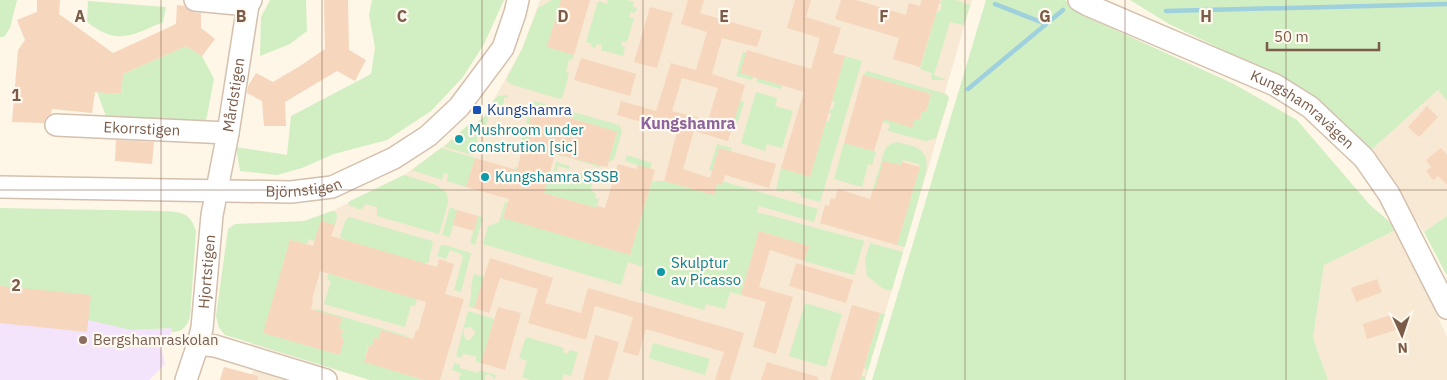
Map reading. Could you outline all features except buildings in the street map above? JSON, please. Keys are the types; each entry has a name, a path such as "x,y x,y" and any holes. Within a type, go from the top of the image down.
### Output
{"street":[{"path":"195,0 249,2"},
{"name":"Björnstigen","path":"0,187 291,192 332,187 394,158 428,136 459,107 503,48 518,0"},
{"name":"Kungshamravägen","path":"1079,0 1275,85 1310,107 1364,158 1389,194 1447,308"},
{"name":"Mårdstigen","path":"216,190 228,133 249,2"},
{"name":"Ekorrstigen","path":"56,125 228,133"},
{"name":"Hjortstigen","path":"186,380 202,328 216,190"},
{"path":"198,344 216,346 326,380"}],"shaded area":[{"path":"540,0 972,0 945,92 949,98 865,380 370,380 251,344 278,247 295,223 330,212 404,175 467,126 476,123 484,117 522,49"},
{"path":"1438,90 1447,101 1447,216 1424,232 1370,151"},
{"path":"1398,229 1447,337 1447,380 1328,380 1313,338 1324,265"},
{"name":"Bergshamraskolan","path":"0,286 131,330 173,328 161,347 165,364 149,380 0,380"},
{"path":"254,369 290,380 250,380"}],"green space":[{"path":"0,0 17,0 10,28 4,37 0,37"},
{"path":"270,0 306,0 307,31 290,44 260,56 261,17"},
{"path":"372,0 504,0 484,44 463,77 431,111 387,140 334,154 302,168 277,175 240,171 236,147 287,155 291,116 371,74 375,48 369,15"},
{"path":"552,0 561,0 547,47 574,55 572,60 569,59 566,72 569,73 563,96 560,99 510,84 506,80 522,49 538,8"},
{"path":"608,0 628,0 634,2 632,6 637,8 635,13 631,12 629,17 634,18 627,42 622,41 621,46 625,47 623,56 601,50 602,45 597,44 595,48 591,47 592,44 586,42 598,1 607,4"},
{"path":"943,0 956,0 970,5 964,25 950,22 934,75 945,79 931,80 932,73 920,69 937,11 940,12 942,4 939,3"},
{"path":"986,0 1065,0 1091,19 1232,83 1297,120 1370,205 1398,229 1324,265 1313,338 1328,380 872,380"},
{"path":"1130,0 1447,0 1447,101 1438,90 1370,151 1300,87 1169,24"},
{"path":"88,1 166,7 163,22 134,34 116,36 107,34 87,22"},
{"path":"186,46 202,56 214,79 206,121 107,119 97,92 121,94 123,74"},
{"path":"743,52 747,53 753,77 752,80 736,76"},
{"path":"845,56 862,61 820,202 801,197 801,194 785,189 784,192 776,190 781,168 810,177 826,121 829,121 830,109 833,109 835,102 832,101"},
{"path":"867,71 946,94 949,98 936,138 926,141 888,131 890,124 878,121 879,118 912,127 915,119 920,120 922,111 926,112 931,94 863,75"},
{"path":"757,78 782,85 781,89 756,82"},
{"path":"756,92 777,98 775,106 793,111 782,148 767,144 765,151 741,143"},
{"path":"508,95 508,98 504,98 503,108 506,114 500,118 489,115 482,138 478,137 473,155 444,147 467,126 476,123 484,117 498,96"},
{"path":"534,101 619,125 622,131 614,159 599,167 574,158 613,148 617,132 535,107 529,124 526,123"},
{"path":"740,101 744,102 737,125 733,124"},
{"path":"526,126 532,128 530,133 565,155 565,157 523,145 521,141"},
{"path":"896,142 920,150 926,158 927,164 905,247 897,245 920,167 919,164 903,160 901,165 875,190 873,189 885,149"},
{"path":"844,143 876,152 872,165 868,164 862,187 834,179"},
{"path":"717,144 732,148 731,151 719,148 712,171 709,170"},
{"path":"441,148 475,158 466,187 447,181 448,174 444,173 442,180 412,170"},
{"path":"627,155 652,163 650,169 625,161"},
{"path":"556,162 570,166 569,169 558,166 555,177 571,182 570,184 573,184 578,173 594,177 591,188 596,193 595,198 599,199 596,208 521,186 507,198 515,167 552,177"},
{"path":"404,175 436,185 447,193 448,203 439,234 377,216 377,207 365,204 362,209 358,209 349,205 348,202"},
{"path":"718,180 818,209 814,222 759,206 757,212 864,241 854,275 804,261 809,246 759,231 741,295 730,292 725,309 706,304 704,310 640,291 643,267 628,262 621,285 483,244 488,226 499,222 505,202 508,202 503,217 630,255 652,181 664,181 714,195"},
{"path":"450,207 457,210 450,237 442,235"},
{"path":"0,208 163,211 184,214 191,220 196,231 190,317 186,326 176,332 172,332 172,328 131,330 88,320 0,286"},
{"path":"332,211 336,212 337,216 335,225 321,221 315,241 309,239 307,244 290,240 264,333 339,355 344,339 341,338 343,330 339,329 316,311 316,309 408,336 381,330 379,339 374,338 372,347 368,346 364,362 424,380 370,380 225,335 219,328 216,316 228,229 235,224 304,221"},
{"path":"478,216 483,217 475,245 470,243"},
{"path":"1447,216 1447,276 1424,232"},
{"path":"349,217 432,241 428,263 346,241 340,237 345,221"},
{"path":"870,243 903,252 892,290 882,288 867,276 865,260"},
{"path":"441,245 471,253 461,292 454,290 463,258 461,254 450,250 446,259 437,256"},
{"path":"333,258 336,276 417,299 415,306 411,305 405,327 324,304 331,281 327,280"},
{"path":"474,274 484,277 474,308 469,307"},
{"path":"805,303 842,314 826,367 789,356"},
{"path":"468,311 494,319 481,363 476,362 476,356 463,354 461,358 456,356","holes":["471,327 475,332 474,336 466,340 463,333 465,328"]},
{"path":"880,313 885,314 865,380 860,380 861,376 865,377 867,370 864,368"},
{"path":"526,337 564,348 563,352 568,354 569,350 578,352 571,376 564,374 562,380 531,380 522,377 527,361 519,358"},
{"path":"653,343 710,359 705,375 649,358"},
{"path":"454,363 460,365 460,368 478,373 479,370 496,375 494,380 488,374 485,376 485,380 459,380 461,373 452,370"}],"waterway":[{"path":"995,4 1046,24"},
{"path":"1166,11 1447,4"},
{"path":"968,89 1063,10"}],"place":[{"name":"Kungshamra","path":"477,110"},
{"name":"Mushroom under constrution [sic]","path":"459,139"},
{"name":"Kungshamra SSSB","path":"485,177"},
{"name":"Skulptur av Picasso","path":"661,272"},
{"name":"Bergshamraskolan","path":"83,340"}],"district":[{"name":"Kungshamra","path":"688,123"}]}
